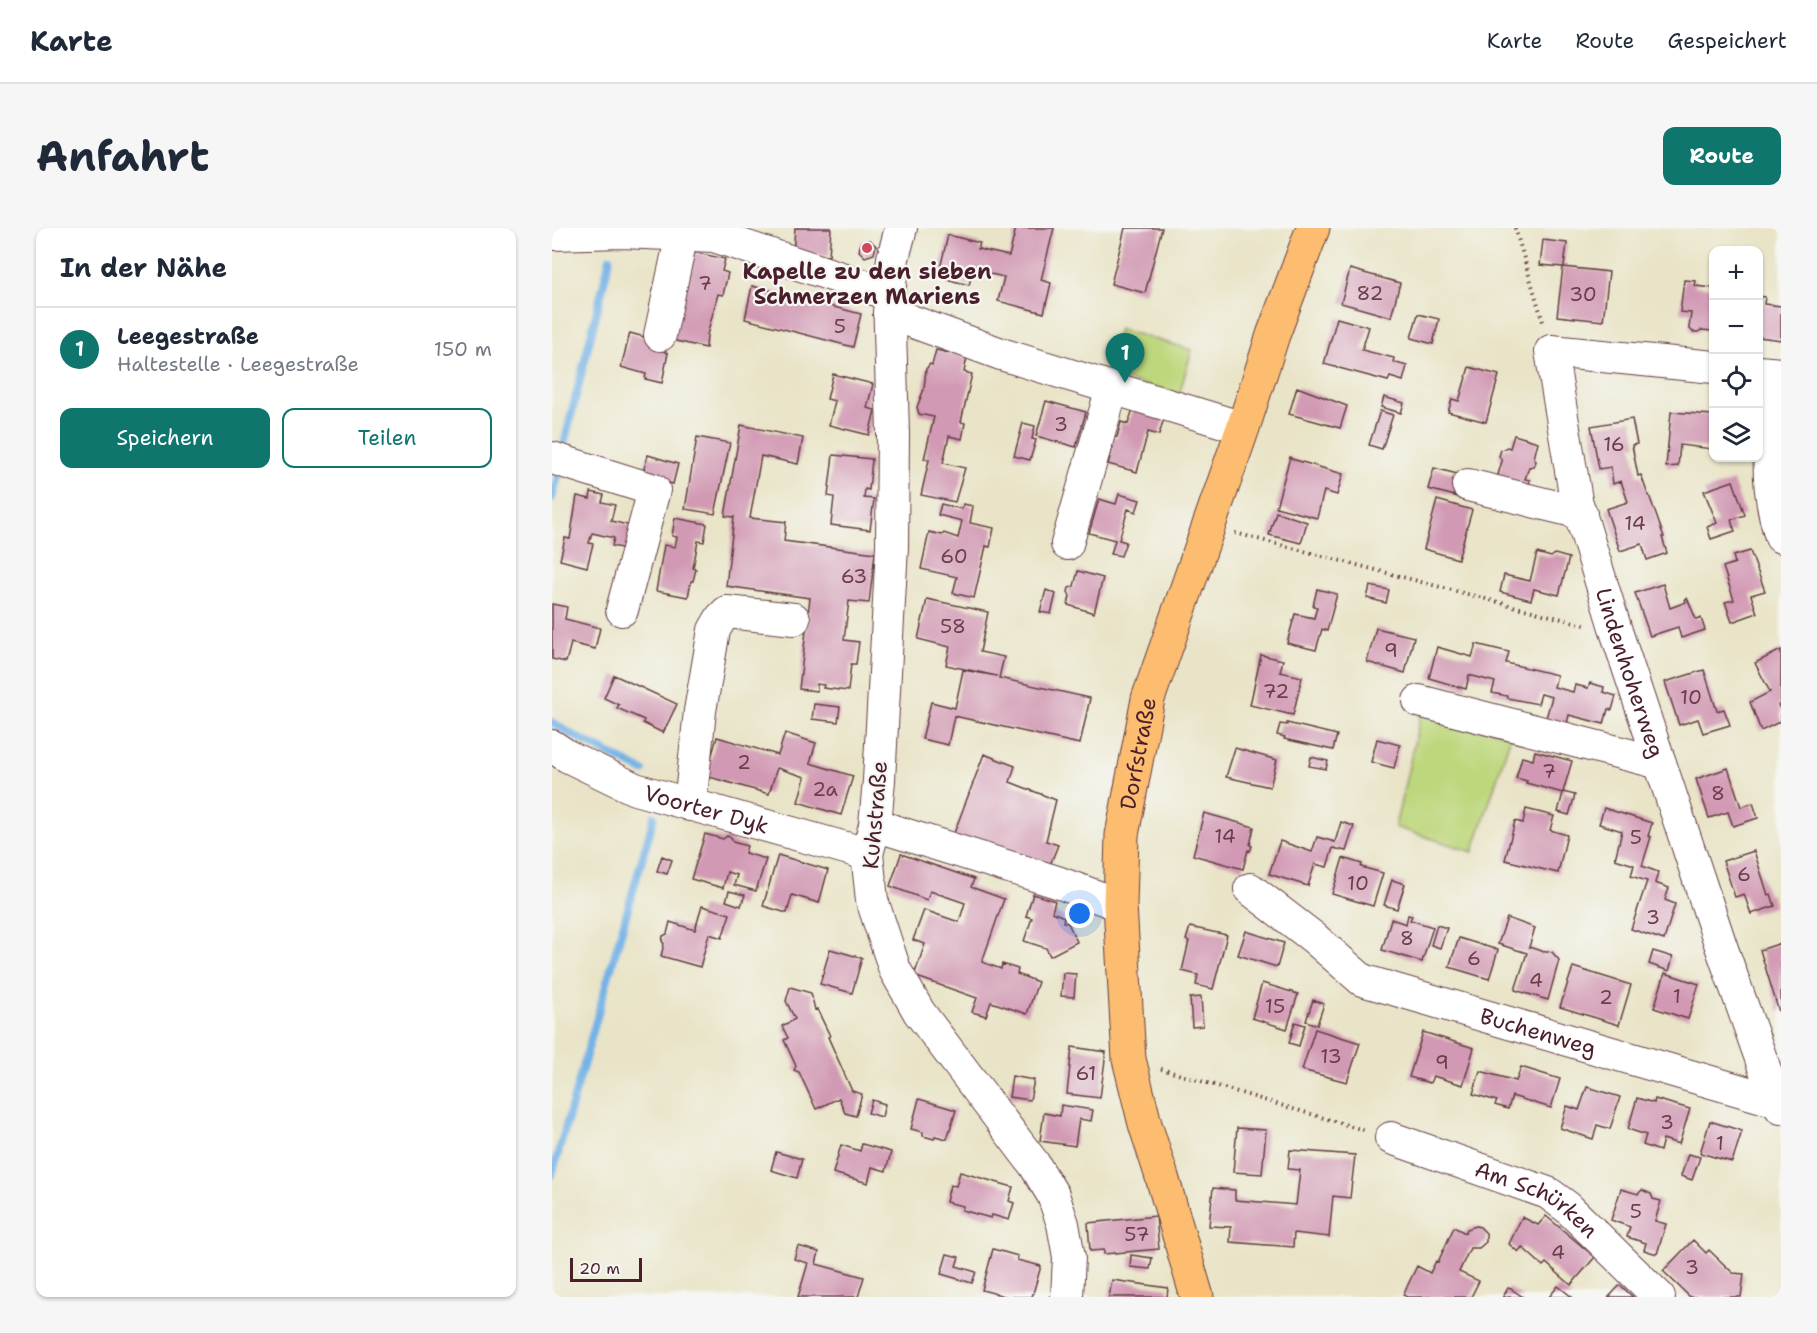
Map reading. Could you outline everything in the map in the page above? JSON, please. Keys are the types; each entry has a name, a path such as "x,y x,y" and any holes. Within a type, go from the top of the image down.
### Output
{"main road":[{"name":"Dorfstraße","path":"1197,1297 1145,1124 1129,1059 1119,905 1122,835 1148,699 1243,428 1273,335 1313,228"}],"street":[{"name":"Kuhstraße","path":"901,228 893,258 889,303 893,433 892,547 875,825 867,854 872,900 895,970 919,1012 1034,1164 1053,1195 1063,1224 1069,1257 1067,1297"},
{"path":"552,234 622,232 714,236 889,303 1001,354 1243,428"},
{"path":"660,335 682,234"},
{"path":"1551,351 1709,367"},
{"name":"Lindenhoherweg","path":"1551,351 1576,500 1617,634 1721,946 1779,1105"},
{"path":"1763,372 1781,374 1770,434 1769,483 1781,537"},
{"path":"1067,544 1112,388"},
{"path":"552,458 654,490 622,610"},
{"path":"1468,485 1581,513"},
{"path":"690,805 700,711 714,630 727,612 794,619"},
{"path":"1419,700 1660,763"},
{"name":"Voorter Dyk","path":"552,746 567,756 635,789 867,854"},
{"path":"875,825 1057,882 1119,905"},
{"name":"Buchenweg","path":"1250,890 1314,938 1362,980 1779,1105"},
{"name":"Am Schürken","path":"1391,1138 1548,1193 1567,1207 1659,1297"}],"path":[{"path":"1515,228 1532,279 1551,351"},
{"path":"1208,526 1617,634"},
{"path":"1129,1059 1391,1138"}],"green space":[{"path":"1119,329 1192,350 1179,395 1107,374"},
{"path":"1422,709 1511,736 1473,852 1395,827"}],"building":[{"path":"795,228 831,228 829,256 793,254"},
{"path":"1016,228 1054,228 1041,280 1051,283 1044,313 998,301 1004,277 973,270 969,285 938,277 948,235 980,243 978,249 1009,256"},
{"path":"1125,228 1162,228 1145,293 1111,284"},
{"name":"Kapelle zu den sieben Schmerzen Mariens","path":"870,240 876,246 874,254 865,257 859,251 861,242"},
{"path":"1543,240 1567,243 1564,267 1609,272 1603,321 1557,316 1563,267 1540,265"},
{"path":"693,252 725,259 722,271 728,273 723,295 718,294 707,335 706,348 672,340"},
{"path":"1350,269 1400,283 1391,317 1341,303"},
{"path":"1684,280 1696,281 1695,286 1709,288 1709,331 1693,332 1689,328 1691,313 1680,312"},
{"path":"752,286 861,314 853,347 745,319"},
{"path":"1763,297 1765,297 1764,304 1781,306 1781,340 1763,338"},
{"path":"1418,314 1439,319 1433,344 1411,338"},
{"path":"1337,318 1369,327 1362,350 1394,358 1393,362 1407,366 1403,381 1390,377 1388,381 1324,364"},
{"path":"630,333 652,339 649,346 668,353 662,383 645,379 646,374 621,367"},
{"path":"936,350 967,357 964,372 972,374 961,422 965,423 962,439 949,436 943,463 965,468 955,502 921,495 929,460 924,459 934,417 919,414 917,407 924,389 926,369 930,364 932,365"},
{"path":"1469,367 1499,375 1486,422 1448,412 1452,399 1459,401"},
{"path":"833,374 873,384 867,408 875,410 869,435 829,425 835,401 827,399"},
{"path":"1297,387 1347,406 1340,428 1289,414"},
{"path":"1384,397 1404,403 1401,413 1381,407"},
{"path":"1046,401 1086,412 1076,447 1036,436"},
{"path":"1133,409 1164,418 1159,435 1148,432 1137,472 1108,464 1113,447 1110,443 1111,438 1117,437 1121,422 1128,424"},
{"path":"1380,411 1393,415 1382,449 1369,445"},
{"path":"1671,412 1709,415 1709,449 1680,445 1678,466 1666,467"},
{"path":"1632,419 1637,444 1632,445 1638,476 1641,475 1649,495 1664,537 1662,537 1667,553 1647,560 1642,544 1620,551 1606,509 1628,502 1621,481 1613,484 1611,467 1599,469 1591,426"},
{"path":"1023,423 1035,426 1032,439 1036,440 1030,460 1014,456"},
{"path":"741,425 803,438 798,464 761,456 750,518 786,522 784,541 875,553 869,603 849,601 844,640 859,642 856,664 851,664 848,691 823,688 824,685 817,684 817,691 799,689 810,598 726,586 734,517 725,516"},
{"path":"1514,435 1538,442 1534,458 1536,461 1534,466 1529,467 1525,479 1530,480 1526,493 1495,485 1502,461 1499,456 1501,450 1510,448"},
{"path":"697,437 730,443 715,514 685,509"},
{"path":"648,455 678,464 673,484 642,476"},
{"path":"833,455 872,459 869,490 865,489 864,498 874,499 870,530 831,525 834,497 828,496"},
{"path":"1290,457 1343,474 1337,495 1324,491 1317,518 1276,507"},
{"path":"1434,468 1465,476 1459,497 1428,489"},
{"path":"1733,481 1745,515 1731,520 1735,531 1711,539 1707,527 1717,523 1704,491"},
{"path":"591,492 604,495 602,502 615,505 611,521 636,527 631,550 612,546 614,538 592,533 589,543 593,544 587,567 560,560 565,538 570,539 577,496 590,499"},
{"path":"1119,494 1140,500 1136,512 1128,509 1119,540 1126,542 1121,556 1111,554 1115,540 1089,533 1099,499 1116,504"},
{"path":"1437,500 1472,510 1458,559 1424,549"},
{"path":"941,504 962,509 963,504 973,506 970,523 994,528 990,547 986,546 974,598 953,593 957,577 921,569 929,532 942,535 944,533 958,538 962,521 938,515"},
{"path":"1276,512 1307,522 1301,543 1269,535"},
{"path":"675,518 707,524 704,542 698,541 693,568 696,569 688,597 656,591 664,545 675,547 677,537 672,536"},
{"path":"1750,551 1765,591 1751,595 1757,613 1732,622 1725,602 1734,600 1723,567 1735,563 1733,556"},
{"path":"1537,553 1569,558 1559,595 1534,589 1531,600 1500,592 1504,575 1530,581"},
{"path":"1078,571 1103,578 1094,613 1068,605 1069,588 1074,586"},
{"path":"1663,584 1670,608 1686,602 1687,598 1696,619 1701,618 1705,630 1681,638 1678,627 1650,636 1635,593"},
{"path":"1370,586 1389,590 1386,603 1367,598"},
{"path":"1317,589 1337,594 1327,631 1322,629 1316,650 1287,643 1295,614 1314,618 1317,607 1313,606"},
{"path":"1046,590 1056,594 1051,614 1040,612"},
{"path":"927,599 988,612 980,652 1004,657 999,678 1090,698 1080,744 954,716 948,745 922,739 931,702 955,708 963,670 997,676 946,665 950,647 918,639"},
{"path":"552,604 567,607 565,619 600,628 595,649 571,643 566,662 552,659"},
{"path":"1376,628 1414,637 1405,673 1367,662"},
{"path":"1476,644 1509,652 1506,663 1557,675 1554,687 1573,692 1575,685 1588,688 1590,683 1604,687 1603,692 1616,696 1612,710 1608,709 1604,724 1569,715 1567,724 1546,718 1552,697 1541,694 1538,704 1507,698 1507,696 1492,693 1495,682 1469,675 1466,689 1429,678 1437,647 1472,657"},
{"path":"1781,650 1781,703 1778,705 1781,711 1781,721 1761,731 1750,702 1770,692 1755,663"},
{"path":"1261,655 1283,660 1280,672 1302,677 1293,715 1250,705"},
{"path":"1704,670 1717,711 1724,709 1730,725 1703,733 1698,719 1679,725 1665,682"},
{"path":"614,675 677,704 663,733 643,723 644,720 617,708 619,705 604,698"},
{"path":"814,704 840,707 838,722 812,719"},
{"path":"1287,723 1337,735 1333,750 1284,739 1285,737 1277,735 1280,724 1287,725"},
{"path":"785,733 816,743 810,763 853,776 841,815 798,802 805,777 777,768 769,794 706,776 717,737 778,755"},
{"path":"1377,739 1400,745 1394,768 1371,762"},
{"path":"1235,748 1277,760 1270,787 1226,777"},
{"path":"1535,751 1572,761 1563,792 1575,795 1569,815 1558,812 1563,793 1516,778 1522,757 1533,760"},
{"path":"984,754 1015,766 1010,782 1056,800 1046,841 1058,845 1048,870 951,841"},
{"path":"1311,757 1328,761 1326,769 1309,766"},
{"path":"1728,768 1741,807 1753,803 1758,818 1733,826 1728,812 1709,818 1696,779"},
{"path":"1604,808 1652,823 1648,836 1651,837 1642,866 1658,872 1655,883 1669,888 1665,900 1675,904 1664,940 1631,929 1647,881 1631,876 1634,865 1615,859 1622,831 1599,824"},
{"path":"1526,809 1554,816 1550,830 1567,835 1558,873 1505,860 1515,821 1523,823"},
{"path":"1204,813 1254,827 1250,845 1252,846 1250,851 1248,850 1243,869 1193,855"},
{"path":"1341,822 1354,826 1346,851 1333,848 1327,867 1315,864 1308,886 1269,874 1280,841 1312,852 1317,837 1335,842"},
{"path":"705,834 723,839 727,836 733,842 747,846 745,853 766,859 756,891 734,885 737,875 727,872 723,888 691,879"},
{"path":"1754,851 1768,895 1771,894 1775,906 1751,914 1744,894 1735,897 1723,861"},
{"path":"901,854 974,879 971,887 1004,899 982,962 1001,969 1002,964 1018,969 1017,974 1038,982 1027,1014 991,1002 986,1016 972,1012 977,998 914,976 925,944 913,940 924,910 959,922 965,903 930,891 927,900 890,886"},
{"path":"778,855 828,870 819,903 792,895 787,913 763,906"},
{"path":"662,856 672,860 667,874 657,871"},
{"path":"1343,858 1362,864 1361,867 1383,873 1373,906 1332,894"},
{"path":"1392,880 1405,884 1397,909 1384,905"},
{"path":"729,891 745,895 741,906 726,901"},
{"path":"1033,894 1055,901 1052,912 1064,917 1063,922 1068,923 1077,942 1050,956 1046,948 1024,941 1032,918 1026,916"},
{"path":"702,906 730,914 722,938 709,934 700,967 661,956 663,936 667,934 670,922 695,930"},
{"path":"1408,915 1412,916 1410,920 1433,927 1422,962 1382,950 1391,919 1406,924"},
{"path":"1507,918 1535,928 1529,947 1552,952 1559,960 1548,1000 1515,990 1527,953 1498,944"},
{"path":"1437,925 1447,928 1440,948 1431,945"},
{"path":"1190,927 1227,935 1213,989 1196,985 1198,975 1182,971"},
{"path":"1246,931 1284,943 1277,967 1238,955"},
{"path":"1459,938 1498,950 1489,979 1449,967"},
{"path":"1781,943 1781,1011 1779,1012 1760,950"},
{"path":"830,949 862,958 852,993 820,984"},
{"path":"1653,951 1673,957 1669,971 1649,964"},
{"path":"1573,967 1631,985 1619,1025 1560,1007"},
{"path":"1063,973 1076,974 1074,997 1061,996"},
{"path":"1665,973 1699,984 1688,1019 1654,1008"},
{"path":"1262,983 1298,994 1287,1029 1252,1018"},
{"path":"790,987 811,993 815,1010 817,1009 830,1036 828,1037 852,1091 862,1094 856,1116 845,1113 839,1098 816,1109 799,1072 794,1070 796,1066 784,1040 788,1038 782,1026 795,1019 786,1001"},
{"path":"1201,997 1203,1026 1192,1027 1190,998"},
{"path":"1313,1000 1324,1004 1317,1025 1306,1021"},
{"path":"1295,1022 1305,1025 1299,1046 1289,1043"},
{"path":"1315,1029 1360,1043 1347,1082 1302,1070"},
{"path":"1423,1032 1474,1048 1463,1085 1433,1076 1430,1083 1409,1077"},
{"path":"1072,1047 1106,1052 1100,1098 1067,1094"},
{"path":"1521,1067 1560,1079 1551,1108 1512,1096 1508,1109 1495,1105 1497,1101 1473,1094 1480,1071 1516,1081"},
{"path":"1012,1076 1034,1080 1030,1100 1009,1097"},
{"path":"1587,1087 1620,1097 1610,1129 1597,1125 1593,1139 1560,1128 1567,1106 1579,1110"},
{"path":"1637,1098 1654,1103 1655,1099 1690,1109 1679,1144 1663,1139 1660,1151 1643,1145 1646,1135 1628,1129"},
{"path":"919,1099 956,1110 947,1139 923,1136 923,1132 911,1129"},
{"path":"872,1100 885,1104 882,1117 868,1113"},
{"path":"1061,1105 1093,1110 1091,1121 1079,1119 1075,1146 1040,1141 1044,1113 1060,1116"},
{"path":"1710,1121 1742,1131 1732,1162 1700,1153"},
{"path":"1237,1128 1266,1130 1262,1174 1233,1172"},
{"path":"862,1144 891,1152 886,1171 872,1167 868,1183 833,1173 841,1145 860,1151"},
{"path":"1290,1150 1355,1155 1350,1198 1333,1196 1329,1237 1294,1233 1293,1247 1230,1242 1231,1227 1209,1226 1213,1188 1235,1190 1235,1200 1296,1205 1300,1170 1288,1169"},
{"path":"776,1152 802,1159 797,1178 771,1170"},
{"path":"1688,1154 1700,1157 1692,1180 1681,1176"},
{"path":"960,1172 1013,1187 1009,1201 1014,1203 1009,1220 962,1210 963,1206 946,1202 950,1185 956,1186"},
{"path":"1621,1189 1638,1194 1642,1190 1651,1194 1653,1199 1661,1201 1655,1221 1666,1224 1657,1254 1644,1250 1646,1243 1627,1237 1630,1227 1611,1220"},
{"path":"1156,1216 1159,1249 1104,1254 1104,1250 1090,1251 1088,1223"},
{"path":"1546,1216 1595,1257 1571,1285 1546,1263 1543,1266 1522,1247 1518,1252 1509,1244 1522,1217 1538,1225"},
{"path":"1476,1226 1486,1233 1486,1242 1479,1248 1470,1248 1459,1272 1479,1281 1471,1297 1407,1297 1403,1295 1417,1266 1430,1273 1436,1261 1438,1262 1454,1227 1465,1233 1467,1229"},
{"path":"1693,1240 1706,1253 1709,1250 1733,1273 1744,1274 1741,1297 1690,1297 1663,1271"},
{"path":"798,1246 819,1252 816,1264 864,1277 858,1297 798,1297 808,1263 794,1259"},
{"path":"993,1249 1018,1256 1017,1260 1041,1266 1032,1297 1008,1297 982,1290"},
{"path":"947,1254 959,1257 956,1266 976,1272 972,1283 941,1274"},
{"path":"1131,1255 1152,1258 1150,1269 1130,1267"},
{"path":"1112,1280 1168,1288 1167,1297 1109,1297"},
{"path":"1620,1285 1633,1297 1609,1297"},
{"path":"1558,1286 1572,1297 1549,1297"},
{"path":"1508,1288 1511,1289 1523,1297 1503,1297"}],"waterway":[{"path":"564,444 610,258"},
{"path":"552,498 558,476"},
{"path":"552,722 643,771"},
{"path":"552,1175 654,817"}],"place":[{"name":"Kapelle zu den sieben Schmerzen Mariens","path":"867,248"},
{"name":"Leegestraße","path":"1125,383"}]}
